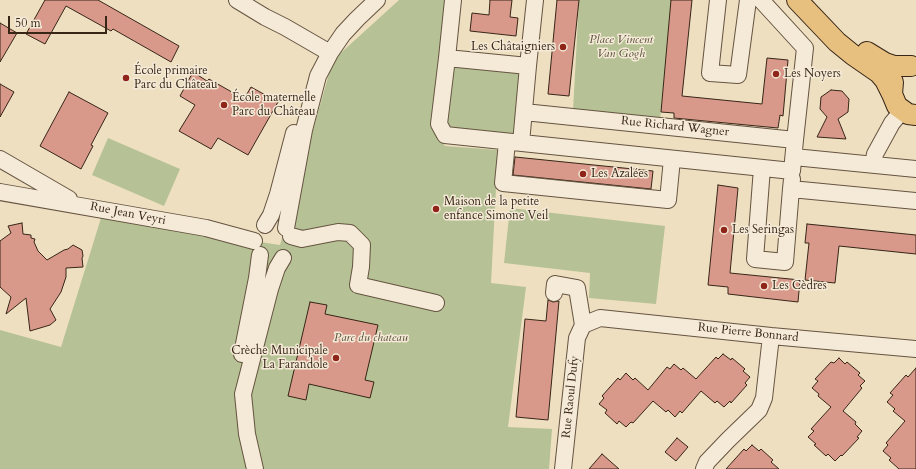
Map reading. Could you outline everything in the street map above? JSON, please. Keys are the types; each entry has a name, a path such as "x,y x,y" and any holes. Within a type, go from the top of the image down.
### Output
{"main road":[{"path":"797,0 837,42 879,73 903,107"},
{"path":"813,0 857,46 889,65 913,66"},
{"path":"903,107 892,87 898,74 913,66"}],"street":[{"path":"237,0 325,50"},
{"path":"255,469 247,434 243,394 270,289 283,258 290,251 292,246 289,232 304,130 325,50 338,23 362,0"},
{"path":"246,469 239,435 234,392 257,278 257,232 265,225 271,214 278,194 308,71 325,50 377,0"},
{"path":"454,0 439,124 445,135 762,168 793,164 873,164 916,169"},
{"path":"535,0 524,112 503,182 668,200 672,159"},
{"path":"718,0 710,73 738,76 748,0"},
{"path":"761,0 804,48 785,262 755,259 762,168"},
{"path":"447,58 528,66"},
{"path":"873,164 875,154 892,123 903,107"},
{"name":"Rue Richard Wagner","path":"524,112 795,140"},
{"path":"0,159 79,205"},
{"path":"791,189 916,201"},
{"name":"Rue Jean Veyri","path":"0,192 206,228 257,248"},
{"path":"265,225 274,223 280,224 289,232 302,239 338,232 350,232 362,245 362,267 358,285 436,303"},
{"path":"257,248 268,260 278,260 283,258"},
{"path":"554,293 555,284 577,288 582,325"},
{"name":"Rue Pierre Bonnard","path":"582,325 600,318 770,336 916,349"},
{"name":"Rue Raoul Dufy","path":"563,469 577,338 582,325"},
{"path":"704,469 707,462 759,410 764,398 770,336"}],"green space":[{"name":"Parc du chateau","path":"399,0 447,0 433,131 445,146 498,150 491,283 526,287 508,427 552,429 549,469 0,469 0,330 61,347 101,218 280,245 333,60"},
{"name":"Place Vincent Van Gogh","path":"579,0 671,0 660,121 573,111"},
{"path":"456,65 521,72 521,143 451,133 445,126 453,67"},
{"path":"108,138 180,169 164,206 92,175"},
{"path":"510,208 665,226 656,304 589,298 590,273 504,263"}],"building":[{"path":"45,0 98,0 179,46 171,62 113,29 111,31 66,6 45,44 26,34"},
{"path":"490,0 512,0 510,17 518,18 516,36 470,31 472,13 489,15"},
{"name":"Les Châtaigniers","path":"557,0 579,0 569,96 548,94"},
{"name":"Les Noyers","path":"671,0 692,0 682,96 762,104 767,58 788,60 783,116 780,115 778,128 674,118 674,113 661,112"},
{"path":"0,23 17,33 0,62"},
{"path":"193,72 207,81 209,79 244,99 251,87 278,102 248,155 218,138 211,149 179,131 195,105 180,96"},
{"path":"0,84 14,92 0,117"},
{"path":"831,90 842,91 849,99 848,112 838,119 846,139 817,137 827,117 820,109 821,97"},
{"path":"69,92 108,113 91,145 93,146 81,169 40,146"},
{"name":"Les Azalées","path":"515,157 653,171 651,189 513,175"},
{"path":"718,185 738,188 730,273 800,280 798,302 728,294 728,287 708,285"},
{"path":"22,223 23,234 31,235 31,238 35,239 34,242 38,251 47,260 73,245 82,250 83,256 83,267 66,268 66,277 61,292 50,309 56,320 50,325 30,331 26,298 6,314 11,297 0,287 0,241 11,233 8,226"},
{"path":"807,224 916,235 916,254 839,246 835,283 805,280 809,243 805,243"},
{"path":"548,300 553,302 559,301 548,420 516,417 525,319 546,321"},
{"name":"Crèche Municipale La Farandole","path":"310,302 327,305 325,314 378,325 365,380 374,382 370,398 309,384 306,400 288,396"},
{"path":"723,354 731,360 732,358 745,369 743,371 750,377 745,383 747,385 731,403 730,401 724,407 717,401 715,403 701,391 682,413 680,411 675,417 668,410 666,412 653,401 633,423 631,422 626,427 619,421 617,424 605,413 607,410 599,404 604,398 602,396 618,378 620,380 626,373 633,380 635,378 648,390 667,367 670,369 674,364 681,370 683,368 696,379 716,357 718,359"},
{"path":"839,358 845,364 847,362 860,373 858,375 865,381 860,386 862,388 843,411 856,422 855,424 862,431 857,437 859,438 842,456 841,455 835,461 828,454 826,456 808,437 814,431 811,429 831,407 818,396 819,394 812,388 818,381 815,379 831,362 834,363"},
{"path":"916,368 916,469 899,469 889,460 891,458 883,451 888,445 886,443 905,421 893,411 895,409 887,402 893,395 890,393 906,375 908,377"},
{"path":"677,438 688,447 676,461 665,452"},
{"path":"752,445 759,451 761,449 773,460 771,462 779,469 726,469 744,449 746,451"},
{"path":"602,454 619,469 589,469"}],"place":[{"name":"Les Châtaigniers","path":"563,47"},
{"name":"Les Noyers","path":"776,74"},
{"name":"École primaire Parc du Château","path":"126,78"},
{"name":"École maternelle Parc du Château","path":"224,105"},
{"name":"Les Azalées","path":"583,174"},
{"name":"Maison de la petite enfance Simone Veil","path":"436,209"},
{"name":"Les Seringas","path":"724,230"},
{"name":"Les Cèdres","path":"764,286"},
{"name":"Crèche Municipale La Farandole","path":"336,358"}]}
